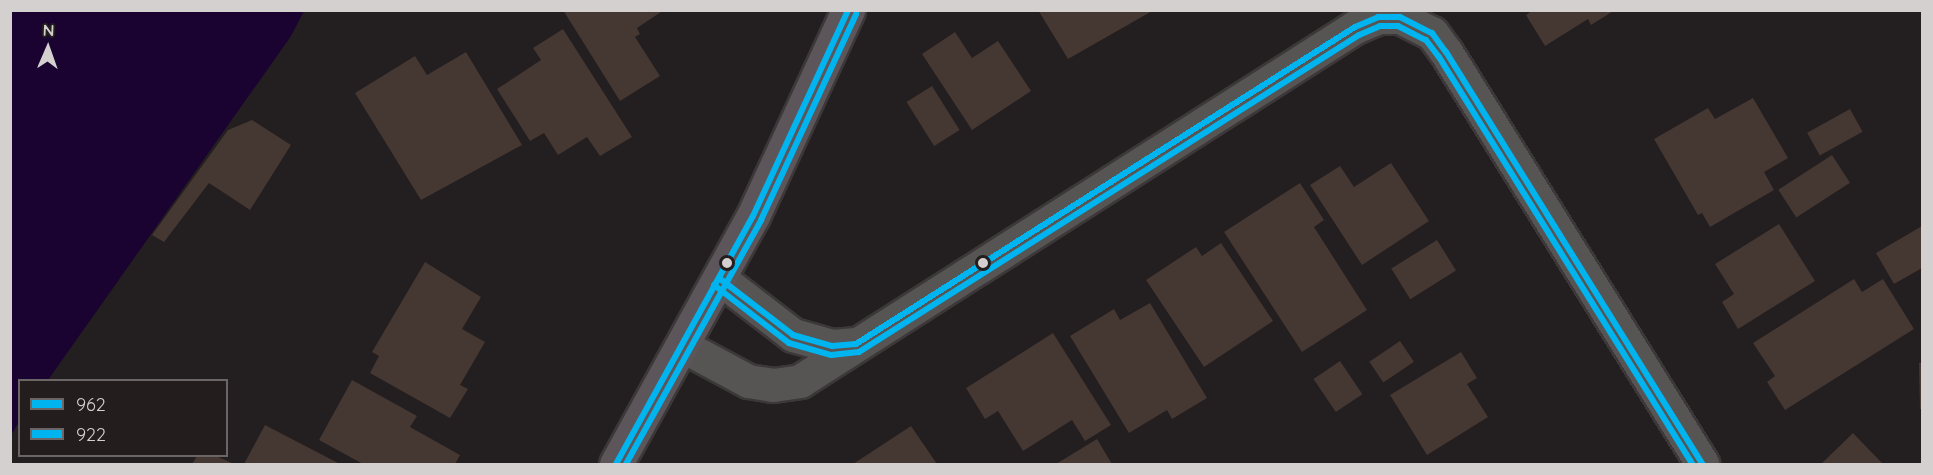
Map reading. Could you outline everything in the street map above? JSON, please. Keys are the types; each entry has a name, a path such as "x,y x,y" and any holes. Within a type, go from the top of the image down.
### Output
{"main road":[{"path":"616,465 683,346 795,131 848,10"}],"street":[{"path":"683,346 748,381 773,385 800,381 824,369 856,344 1355,27 1378,16 1400,16 1432,33 1446,52 1702,465"},
{"path":"719,278 793,335 832,346 856,344"}],"shaded area":[{"path":"11,10 304,11 291,36 49,379 18,379 18,424 11,435"}],"building":[{"path":"563,10 664,10 637,28 640,34 635,37 660,76 620,101"},
{"path":"1038,10 1154,10 1068,59"},
{"path":"1533,10 1615,10 1591,25 1588,19 1545,46 1526,15"},
{"path":"563,29 632,137 600,156 587,137 558,155 544,133 530,141 497,89 541,60 533,48"},
{"path":"955,32 972,58 998,41 1031,91 972,130 922,54"},
{"path":"466,52 522,145 421,200 355,93 415,56 427,75"},
{"path":"932,86 960,130 934,146 907,102"},
{"path":"1753,98 1788,158 1764,172 1774,190 1710,227 1702,213 1698,215 1654,139 1708,108 1715,119"},
{"path":"1850,109 1863,132 1820,155 1807,133"},
{"path":"252,120 291,145 250,210 209,183 164,242 152,235 228,130"},
{"path":"1832,155 1850,183 1796,218 1778,190"},
{"path":"1391,163 1429,221 1362,265 1310,185 1340,166 1354,187"},
{"path":"1300,183 1324,220 1314,227 1367,310 1302,352 1224,232"},
{"path":"1779,224 1815,281 1738,329 1722,302 1734,294 1715,264"},
{"path":"1922,226 1922,268 1894,284 1876,253"},
{"path":"1437,240 1456,271 1410,299 1391,269"},
{"path":"1221,243 1273,321 1204,367 1146,280 1196,247 1202,256"},
{"path":"425,262 481,297 462,329 485,342 460,385 468,389 450,418 370,373 379,356 372,352"},
{"path":"1854,279 1862,292 1883,279 1914,329 1785,410 1767,382 1775,376 1753,343"},
{"path":"1150,303 1207,398 1172,419 1167,410 1129,433 1070,336 1114,309 1120,320"},
{"path":"1053,333 1111,425 1085,441 1072,420 1023,451 998,411 985,419 966,388"},
{"path":"1400,341 1414,362 1383,382 1369,362"},
{"path":"1461,352 1477,378 1467,384 1488,417 1427,455 1390,395"},
{"path":"1340,361 1362,394 1336,412 1313,379"},
{"path":"1919,363 1922,363 1922,409 1920,409"},
{"path":"352,380 417,416 410,427 460,455 455,464 363,464 319,440"},
{"path":"265,425 340,464 244,464"},
{"path":"911,426 937,464 853,464"},
{"path":"1853,433 1883,464 1821,464"},
{"path":"1097,439 1112,464 1056,464"},
{"path":"196,457 218,457 234,464 192,464"}],"transit line":[{"name":"962","path":"616,464 753,216 848,10"},
{"name":"922","path":"626,464 761,220 856,14"},
{"name":"962","path":"719,278 793,335 832,346 856,344 1355,27 1378,17 1400,17 1432,33 1446,52 1702,464"},
{"name":"922","path":"714,285 789,343 831,355 859,352 1359,35 1380,26 1398,26 1426,40 1439,57 1692,464"}]}
